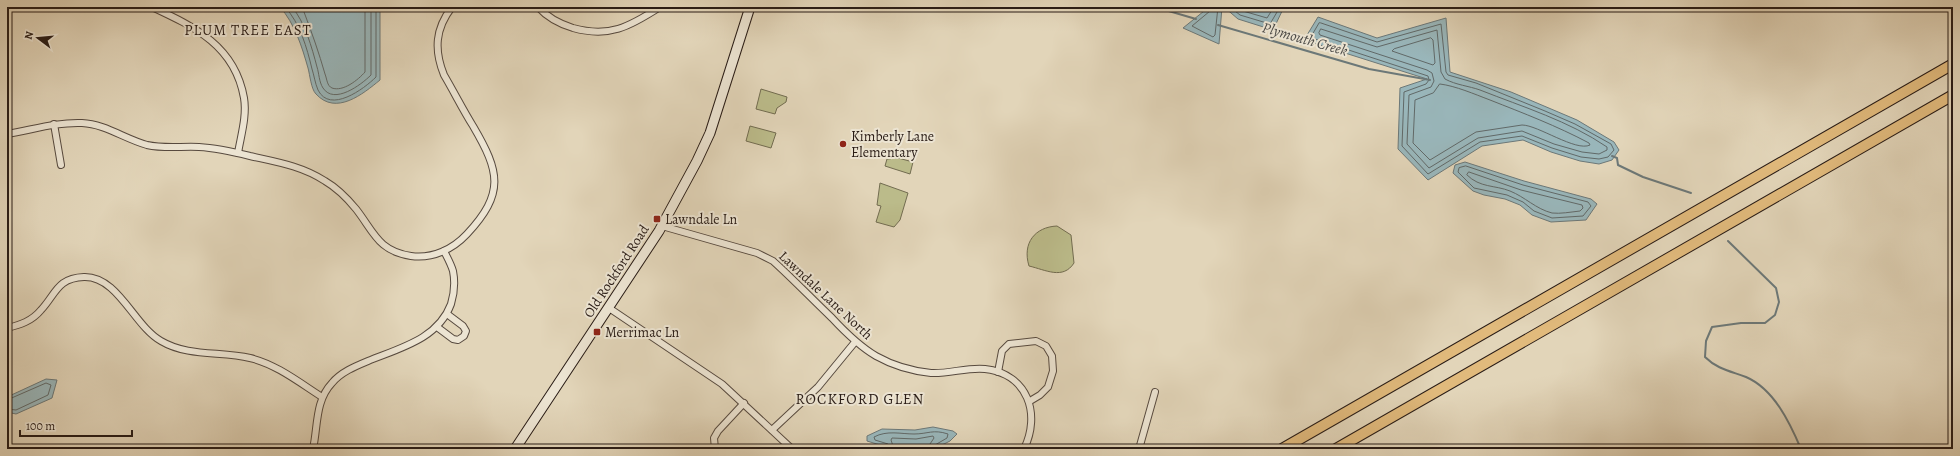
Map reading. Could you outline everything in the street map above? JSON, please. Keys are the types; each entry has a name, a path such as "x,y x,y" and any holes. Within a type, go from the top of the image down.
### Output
{"main road":[{"path":"1282,449 1953,64"},
{"path":"1336,449 1953,95"}],"street":[{"path":"152,7 188,24 212,40 227,57 239,81 244,99 244,122 238,153"},
{"path":"7,134 54,124 84,123 102,127 148,145 176,148 198,147 238,153 286,163 317,175 333,186 347,199 380,242 400,254 422,257 444,251 454,246 477,223 486,211 495,187 495,174 487,149 444,75 439,63 437,38 440,26 452,7"},
{"path":"538,7 553,19 568,26 598,33 626,27 660,7"},
{"name":"Old Rockford Road","path":"515,449 662,226 710,133 748,7"},
{"path":"913,7 918,7"},
{"path":"54,124 60,165"},
{"name":"Lawndale Lane North","path":"662,226 757,253 773,261 855,342 875,356 911,369 936,373 984,369 998,372 1009,377 1019,386 1030,401"},
{"path":"313,449 322,397 332,382 343,373 417,340 437,327 447,314 452,299 454,285 452,271 444,251"},
{"path":"7,328 20,325 32,319 42,310 56,289 64,282 75,278 97,279 107,284 142,326 162,342 184,350 239,356 257,360 274,367 322,397"},
{"path":"608,308 712,377 744,403 792,449"},
{"path":"437,327 453,339 458,340 464,336 466,331 463,326 447,314"},
{"path":"998,372 1002,351 1009,344 1036,341 1046,346 1052,356 1053,371 1048,387 1040,395 1030,401 1032,422 1029,439 1024,449"},
{"path":"772,430 818,387 855,342"},
{"path":"1139,449 1155,392"},
{"path":"715,449 714,438 718,431 744,403"}],"green space":[{"path":"761,89 787,97 786,102 777,108 775,114 756,109"},
{"path":"750,126 776,133 771,148 746,141"},
{"path":"898,158 913,162 910,174 885,166 887,159"},
{"path":"880,183 908,193 900,220 894,227 876,222 881,206 877,205"},
{"path":"1057,226 1071,235 1074,263 1065,271 1059,272 1029,266 1027,250 1032,238 1042,229"}],"water":[{"path":"280,7 380,7 380,80 358,96 341,103 332,103 324,100 314,92 306,60 297,36 290,21"},
{"path":"1209,7 1222,7 1219,44 1183,28"},
{"path":"1224,7 1284,7 1273,30 1238,19"},
{"path":"1318,17 1377,38 1446,18 1450,72 1511,92 1577,120 1614,142 1619,150 1612,160 1599,164 1580,161 1551,152 1523,140 1482,146 1428,180 1398,149 1400,88 1427,79 1304,40"},
{"path":"1465,162 1524,181 1591,199 1597,204 1586,220 1551,222 1532,215 1520,205 1505,199 1484,195 1473,191 1453,173 1455,165"},
{"path":"46,379 57,380 52,398 16,414 7,412 7,397"},
{"path":"933,427 953,431 957,434 950,441 934,449 893,449 867,441 867,436 882,429 915,430"}],"waterway":[{"name":"Plymouth Creek","path":"1155,7 1196,19"},
{"name":"Plymouth Creek","path":"1218,25 1369,69 1430,80"},
{"name":"Plymouth Creek","path":"1612,156 1617,158 1618,165 1643,177 1691,193"},
{"name":"Plymouth Creek","path":"1728,241 1776,288 1779,302 1775,315 1765,323 1741,323 1712,327 1706,341 1705,357 1719,367 1756,382 1765,390 1780,408 1792,428 1801,449"}],"place":[{"name":"Kimberly Lane Elementary","path":"843,144"},
{"name":"Lawndale Ln","path":"657,219"},
{"name":"Merrimac Ln","path":"597,332"}],"district":[{"name":"PLUM TREE EAST","path":"248,30"},
{"name":"ROCKFORD GLEN","path":"860,399"}]}
